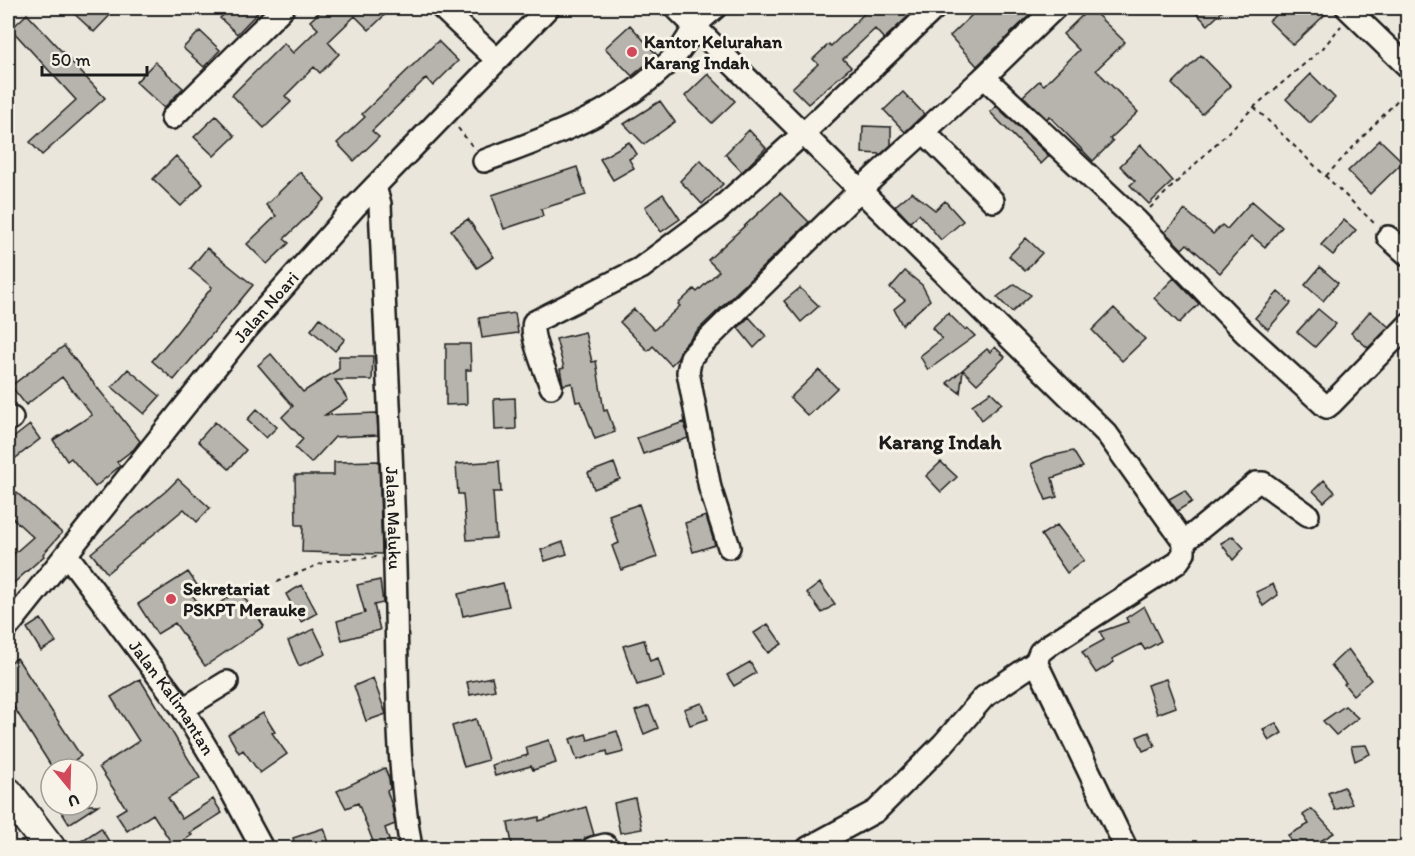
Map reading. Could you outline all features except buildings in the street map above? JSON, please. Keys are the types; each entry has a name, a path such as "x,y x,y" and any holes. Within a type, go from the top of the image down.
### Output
{"highway":[{"path":"8,794 50,849"},
{"path":"8,822 28,849"}],"street":[{"path":"172,118 283,8"},
{"path":"442,8 496,59"},
{"name":"Jalan Noari","path":"8,627 244,332 375,186 548,8"},
{"path":"676,8 1107,434 1184,542 1184,553 1177,563 1049,645 1040,652 1036,662 984,697 943,744 876,811 808,849"},
{"path":"484,161 602,114 671,61 696,26 715,8"},
{"path":"551,387 534,337 534,322 641,268 716,212 804,133 935,8"},
{"path":"729,547 710,488 689,380 688,366 692,357 861,189 984,77 1055,8"},
{"path":"1350,10 1407,67"},
{"path":"984,77 1137,221 1245,333 1325,406 1332,403 1400,348 1407,325"},
{"path":"924,132 993,201"},
{"name":"Jalan Maluku","path":"375,186 380,204 395,556 401,770 411,849"},
{"path":"1388,237 1407,255"},
{"path":"1184,542 1256,483 1263,483 1308,515"},
{"name":"Jalan Kalimantan","path":"67,555 183,709 222,774 261,849"},
{"path":"1036,662 1126,849"},
{"path":"183,709 228,682"}],"path":[{"path":"1137,221 1254,107 1323,48 1350,10"},
{"path":"1326,176 1407,89"},
{"path":"1254,107 1388,237"},
{"path":"446,112 484,161"},
{"path":"277,582 327,561 395,556"}],"place":[{"name":"Kantor Kelurahan Karang Indah","path":"632,52"},
{"name":"Sekretariat PSKPT Merauke","path":"171,599"}],"district":[{"name":"Karang Indah","path":"940,441"}]}
